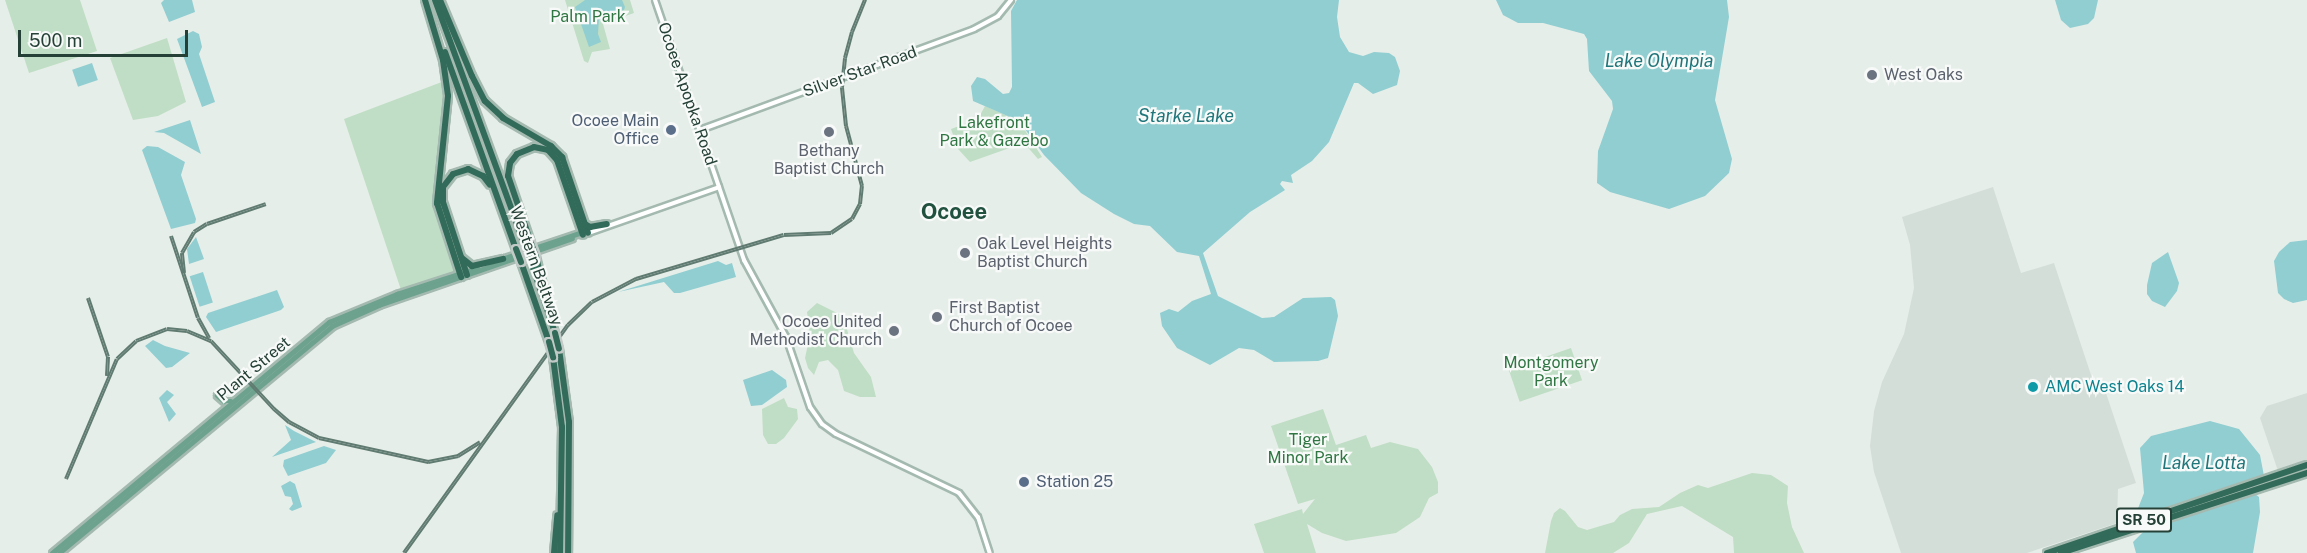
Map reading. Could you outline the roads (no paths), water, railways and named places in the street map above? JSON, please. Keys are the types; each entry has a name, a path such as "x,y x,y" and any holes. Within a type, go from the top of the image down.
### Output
{"highway":[{"path":"425,0 449,75 448,108 437,179 437,203 464,274"},
{"name":"Western Beltway","path":"435,0 533,258 559,349 569,422 568,553"},
{"path":"440,0 480,93 493,110 551,146 562,157 585,230"},
{"name":"Western Beltway","path":"449,75 455,82 553,357 562,427 560,553"},
{"path":"528,245 508,176 510,163 527,148 542,147 554,154 585,230"},
{"path":"464,274 442,194 447,180 459,171 477,172 489,183 496,196"},
{"path":"585,230 607,224"},
{"path":"460,255 472,266 503,259"},
{"name":"SR 50","path":"2061,553 2267,482 2307,465"},
{"name":"SR 50","path":"2267,482 2307,473"},
{"path":"554,553 558,508 562,497"},
{"name":"SR 50","path":"2047,553 2193,507"}],"main road":[{"name":"Ocoee Apopka Road","path":"655,0 748,268 781,326 806,398 815,416 836,434 945,484 963,497 978,517 990,553"},
{"name":"Silver Star Road","path":"700,130 974,30 998,16 1011,0"},
{"path":"607,224 719,187"},
{"path":"464,274 585,230 621,220"},
{"name":"Plant Street","path":"52,553 322,333 345,318 503,259 518,256"},
{"name":"Plant Street","path":"152,473 282,360 339,316 464,274"},
{"path":"280,369 282,360"},
{"path":"272,375 273,368"},
{"path":"217,395 226,402 239,397"},
{"path":"59,553 152,473"}],"water":[{"path":"164,0 192,0 195,12 169,22 161,3"},
{"path":"585,0 622,0 625,7 624,10 599,19 598,34 601,42 589,47 575,7"},
{"name":"Starke Lake","path":"1017,0 1339,0 1337,17 1340,37 1349,52 1363,56 1374,52 1389,53 1395,57 1400,71 1397,85 1373,94 1358,83 1354,83 1329,142 1312,161 1291,175 1293,183 1282,181 1280,184 1285,190 1250,212 1203,253 1218,296 1262,318 1274,317 1303,298 1331,297 1335,300 1338,316 1328,358 1318,361 1274,362 1254,350 1239,348 1210,365 1177,348 1162,326 1160,313 1169,309 1178,312 1192,301 1211,294 1199,256 1177,252 1150,226 1134,224 1081,193 1044,155 1019,121 973,101 971,86 977,77 985,79 1003,94 1009,93 1012,87 1011,11"},
{"name":"Lake Olympia","path":"1496,0 1727,0 1729,17 1715,100 1732,159 1729,173 1705,196 1669,209 1610,192 1597,183 1598,151 1613,109 1612,101 1589,71 1587,39 1584,34 1543,23 1518,23 1503,15"},
{"path":"2055,0 2098,0 2094,18 2088,24 2070,28 2061,20"},
{"path":"193,31 199,34 202,47 199,54 215,102 202,107 177,39"},
{"path":"92,63 98,80 78,87 72,70"},
{"path":"190,120 201,154 164,133 154,132"},
{"path":"147,146 158,147 185,162 181,175 196,219 195,223 171,229 142,150"},
{"path":"196,237 204,259 189,264 187,249"},
{"path":"2307,240 2307,300 2293,303 2278,293 2274,261 2279,252 2290,242"},
{"path":"2168,252 2179,283 2177,291 2165,307 2152,301 2147,294 2147,285 2152,263"},
{"path":"718,261 726,265 732,263 736,277 680,293 674,293 664,282 618,292"},
{"path":"203,272 213,302 200,307 190,276"},
{"path":"277,290 284,307 281,310 216,332 206,317 208,313"},
{"path":"153,340 190,353 172,367 166,368 145,346"},
{"path":"772,370 786,380 787,387 762,405 751,406 743,380"},
{"path":"167,390 174,395 167,402 176,414 169,422 159,398"},
{"name":"Lake Lotta","path":"2210,421 2239,429 2260,455 2264,476 2238,485 2242,498 2255,494 2259,497 2260,512 2253,553 2136,553 2133,542 2144,531 2196,513 2191,500 2143,516 2137,511 2144,493 2140,448 2151,436"},
{"path":"285,425 316,442 272,457 291,440"},
{"path":"324,446 336,450 326,463 288,476 283,466 284,460"},
{"path":"290,481 295,484 302,507 292,511 289,509 293,504 291,497 285,496 281,486"}],"railway":[{"path":"404,553 568,325 592,302 636,279 784,235 831,233 852,219 860,204 862,186 846,126 842,87 845,58 852,32 865,0"},
{"path":"184,273 182,253 194,232 207,224 266,204"},
{"path":"171,236 198,318 209,338"},
{"path":"88,298 108,357 107,376"},
{"path":"66,479 117,359 136,341 167,329 187,331 211,341 274,409 289,422 319,438 428,462 458,456 480,442"}],"place":[{"name":"West Oaks","path":"1872,75"},
{"name":"Ocoee Main Office","path":"671,130"},
{"name":"Bethany Baptist Church","path":"829,132"},
{"name":"Oak Level Heights Baptist Church","path":"965,253"},
{"name":"First Baptist Church of Ocoee","path":"937,317"},
{"name":"Ocoee United Methodist Church","path":"894,331"},
{"name":"AMC West Oaks 14","path":"2033,387"},
{"name":"Station 25","path":"1024,482"}],"district":[{"name":"Ocoee","path":"954,212"}],"park label":[{"name":"Palm Park","path":"588,17"},
{"name":"Lakefront Park & Gazebo","path":"994,132"},
{"name":"Montgomery Park","path":"1551,372"},
{"name":"Tiger Minor Park","path":"1308,449"}]}
